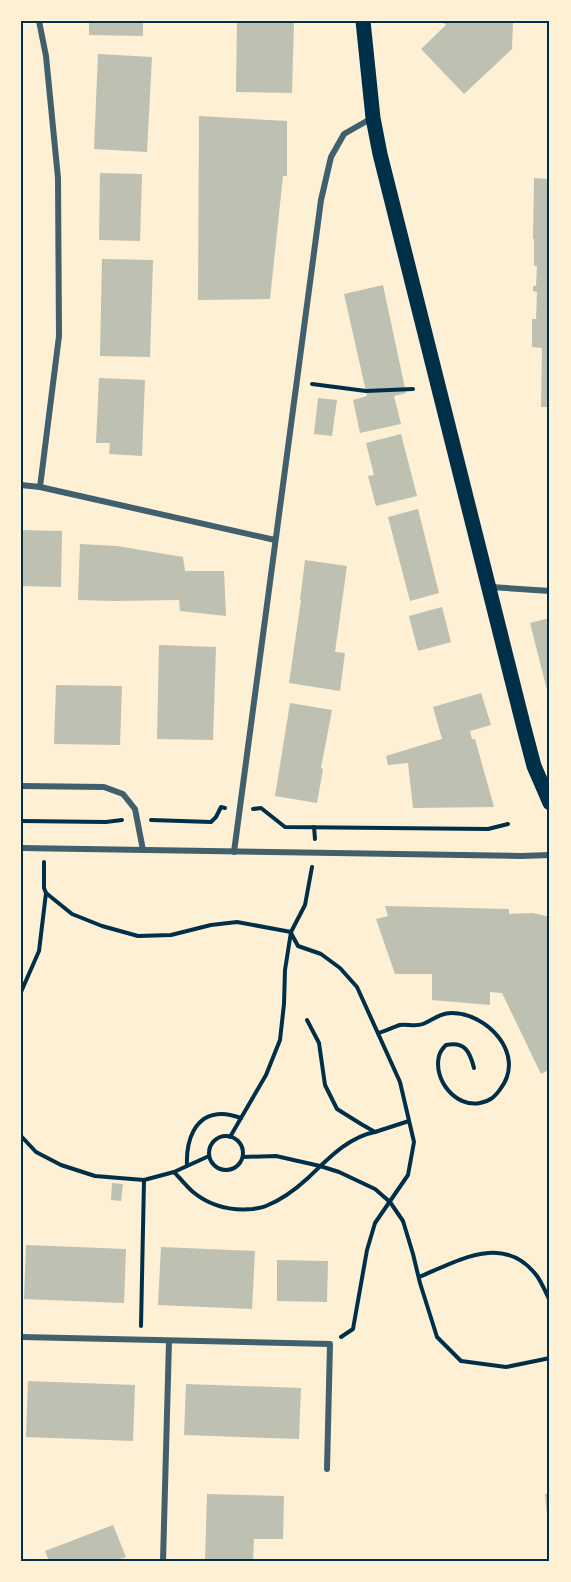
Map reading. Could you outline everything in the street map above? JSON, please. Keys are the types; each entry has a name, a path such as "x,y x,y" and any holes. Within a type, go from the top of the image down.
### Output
{"main road":[{"path":"363,21 373,118 389,189 534,766 550,803"}],"street":[{"path":"39,21 46,56 58,178 59,336 40,487"},
{"path":"234,852 321,200 331,157 344,134 373,118"},
{"path":"21,485 40,487 275,540"},
{"path":"489,586 550,591"},
{"path":"21,786 104,787 123,794 135,809 143,850"},
{"path":"21,848 315,854 550,855"},
{"path":"21,1337 330,1344 327,1469"},
{"path":"163,1561 169,1341"}],"path":[{"path":"297,382 366,391 412,390"},
{"path":"21,821 106,822 137,819 211,822 221,807 239,810 261,808 285,827 488,830 508,824"},
{"path":"230,1137 266,1075 280,1040 285,970 291,932 305,905 315,854 314,827"},
{"path":"21,992 39,951 46,893 44,849"},
{"path":"46,893 72,914 102,926 138,936 171,935 211,925 237,922 291,932"},
{"path":"291,932 298,946 321,954 340,968 357,987 400,1082 414,1142 408,1175 375,1223 367,1250 353,1329 330,1344"},
{"path":"378,1033 402,1025 412,1027 423,1024 440,1014 452,1013 476,1018 497,1035 507,1052 509,1065 508,1075 494,1098 469,1105 452,1095 442,1083 438,1068 439,1057 446,1045 455,1043 467,1050 474,1068"},
{"path":"307,1020 319,1042 325,1085 337,1109 375,1132"},
{"path":"187,1166 188,1142 196,1126 210,1115 224,1114 241,1118"},
{"path":"174,1172 192,1191 210,1203 243,1210 264,1207 305,1180 344,1146 367,1133 409,1121"},
{"path":"21,1136 36,1152 61,1165 95,1176 144,1180 174,1172 209,1156"},
{"path":"224,1136 230,1137 239,1142 243,1157 236,1167 219,1169 214,1166 209,1156 211,1145 214,1140 224,1136"},
{"path":"243,1157 276,1156 320,1166 375,1189 390,1202 403,1221 437,1337 461,1361 506,1367 550,1358"},
{"path":"140,1340 144,1180"},
{"path":"418,1277 470,1256 497,1252 517,1257 537,1276 550,1301"}],"building":[{"path":"89,21 143,21 143,36 89,35"},
{"path":"237,21 294,21 292,93 236,92"},
{"path":"442,21 513,21 512,49 464,94 421,49 446,25"},
{"path":"98,54 152,57 147,152 94,149"},
{"path":"199,116 287,121 287,176 283,176 270,299 198,300"},
{"path":"100,173 142,174 140,241 99,240"},
{"path":"534,178 550,179 550,407 541,407 542,348 532,347 532,319 536,319 537,292 533,291 533,286 536,286 537,266 534,266 533,239"},
{"path":"102,259 153,260 150,357 100,356"},
{"path":"383,285 406,393 394,396 401,424 360,433 353,400 367,396 344,294"},
{"path":"99,378 145,380 142,456 109,454 110,443 96,443"},
{"path":"318,398 337,400 332,436 314,434"},
{"path":"401,434 417,496 376,506 368,476 374,475 366,443"},
{"path":"418,509 439,593 410,601 388,517"},
{"path":"21,530 62,531 61,587 21,586"},
{"path":"80,544 117,546 183,557 185,571 224,571 226,616 180,611 179,600 78,600"},
{"path":"305,560 347,566 335,652 345,653 340,691 289,683"},
{"path":"442,607 451,642 418,651 409,616"},
{"path":"550,618 550,698 549,698 530,623"},
{"path":"159,645 216,647 213,740 157,739"},
{"path":"56,685 122,686 120,745 54,744"},
{"path":"481,693 491,725 470,731 472,739 475,739 494,807 413,808 408,763 388,765 386,756 442,739 433,707"},
{"path":"290,703 332,710 317,803 275,796"},
{"path":"385,906 509,909 509,914 533,913 550,917 550,1069 541,1074 502,993 490,992 490,1005 432,1000 432,974 395,974 376,919 388,916"},
{"path":"112,1183 123,1184 121,1201 111,1200"},
{"path":"26,1245 126,1249 124,1303 24,1299"},
{"path":"161,1247 255,1251 252,1309 158,1305"},
{"path":"277,1260 328,1261 327,1302 277,1301"},
{"path":"28,1381 135,1385 133,1441 26,1437"},
{"path":"186,1384 301,1388 299,1439 184,1435"},
{"path":"550,1493 550,1527 548,1527 545,1494"},
{"path":"207,1494 284,1496 283,1539 254,1539 253,1561 205,1561"},
{"path":"113,1525 126,1557 120,1559 121,1561 49,1561 45,1551"}]}
